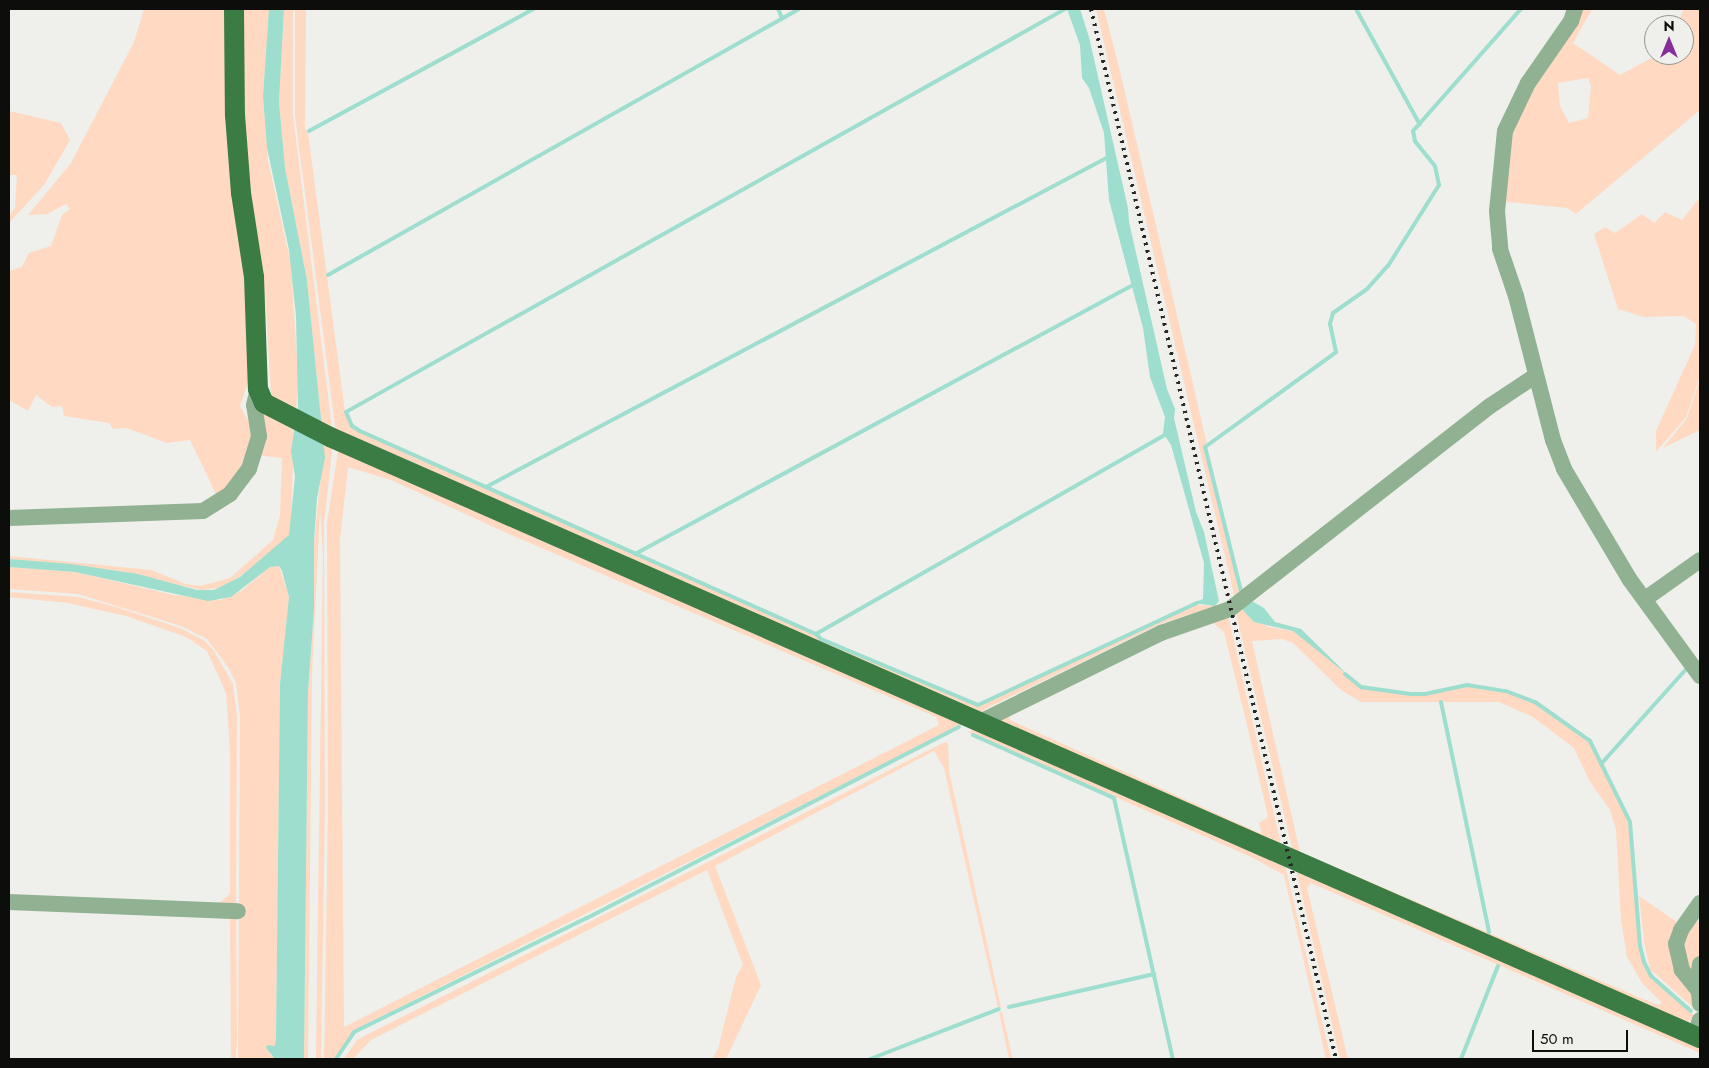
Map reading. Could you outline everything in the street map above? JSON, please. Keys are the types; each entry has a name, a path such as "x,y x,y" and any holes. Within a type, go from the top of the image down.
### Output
{"main road":[{"path":"234,9 235,115 241,193 254,277 258,388 264,403 330,437 980,722 1698,1031"}],"street":[{"path":"1575,9 1571,21 1528,83 1511,115 1499,166 1497,234 1552,440 1564,469 1630,580 1700,674"},
{"path":"980,722 1161,633 1230,609 1490,406 1535,376"},
{"path":"9,518 203,511 230,494 248,469 259,436 254,405 258,388"},
{"path":"1645,599 1700,560"},
{"path":"9,902 238,910"},
{"path":"1699,997 1682,970 1676,944 1681,930 1700,904"},
{"path":"1699,997 1700,964"}],"shaded area":[{"path":"144,9 229,9 238,207 252,370 240,406 254,431 238,475 217,496 190,440 167,443 127,428 113,429 109,423 64,416 62,406 52,407 36,395 28,411 9,400 9,271 22,267 29,253 51,246 62,215 70,209 66,204 47,214 28,215 71,163 134,42"},
{"path":"240,9 269,9 263,96 268,161 291,264 298,376 296,415 273,399 271,393 266,307 246,159"},
{"path":"269,9 284,9 279,102 285,168 307,280 325,458 317,498 314,542 314,609 308,692 304,1059 275,1059 266,1048 267,1045 275,1046 276,1037 280,684 289,597 282,571 279,566 270,567 231,597 208,601 75,572 9,567 9,559 71,564 138,574 197,590 214,590 240,577 289,535 295,477 291,451 298,407 296,316 289,250 267,148 263,96"},
{"path":"284,9 293,9 293,116 332,428 322,428 307,280 285,168 279,102"},
{"path":"295,9 306,9 305,128 308,133 345,412 351,426 359,432 815,635 821,640 978,705 1194,605 1215,606 1160,624 983,710 984,714 336,433 295,116"},
{"path":"1067,9 1080,9 1089,37 1167,389 1175,409 1174,418 1196,512 1204,532 1219,601 1215,606 1193,603 1203,599 1204,563 1171,445 1163,433 1165,417 1150,377 1143,328 1109,200 1104,133 1089,88 1082,78 1080,45"},
{"path":"1096,9 1104,9 1120,71 1207,444 1204,447 1240,591 1235,599"},
{"path":"1580,9 1592,9 1573,43 1620,75 1644,62 1644,65 1694,65 1694,15 1681,15 1684,9 1700,9 1700,110 1576,214 1567,208 1500,201 1510,130","holes":["1588,78 1591,86 1588,118 1569,123 1560,106 1558,83"]},
{"path":"9,111 61,123 70,140 44,185 9,223 9,215 15,208 17,175 9,175"},
{"path":"1700,197 1700,376 1686,417 1656,452 1656,431 1695,345 1696,324 1684,316 1644,317 1618,309 1594,234 1605,227 1615,233 1642,214 1654,223 1665,212 1682,220"},
{"path":"1700,379 1700,430 1663,448 1687,418"},
{"path":"256,405 294,431 291,526 289,535 277,549 225,587 202,590 111,570 9,559 9,556 151,570 186,584 200,586 230,578 273,540 280,516 282,458 256,455"},
{"path":"324,446 332,448 332,453 324,523 325,809 321,1059 316,1059 323,553 320,511 312,675 308,1059 304,1059 308,692 314,609 314,542"},
{"path":"338,451 964,724 354,1030 335,1059 324,1059 328,809 327,523","holes":["348,467 391,480 511,535 936,717 939,725 344,1027 340,540"]},
{"path":"279,566 289,597 280,684 276,1037 275,1046 266,1048 275,1059 238,1059 240,716 236,683 228,667 207,639 181,626 78,594 9,589 9,567 75,572 174,595 221,600 241,591 270,567"},
{"path":"9,592 78,597 116,607 180,628 205,641 214,651 233,684 237,716 236,906 215,906 230,894 230,752 226,693 207,651 186,637 126,616 67,603 9,597"},
{"path":"1248,599 1264,608 1275,622 1301,629 1349,676 1293,631 1254,622 1240,607"},
{"path":"1240,607 1252,619 1269,627 1293,631 1324,653 1360,688 1425,695 1467,686 1496,689 1535,702 1589,741 1629,823 1639,946 1643,962 1650,977 1695,1016 1687,1022 1294,856 1235,609","holes":["1282,639 1293,643 1341,690 1361,702 1499,702 1533,717 1574,748 1589,780 1610,810 1616,830 1621,920 1627,957 1642,983 1662,1003 1658,1005 1643,999 1300,852 1252,641"]},
{"path":"1228,616 1282,849 1000,721 1009,716 1010,720 1262,834 1259,823 1268,817 1247,725 1224,632 1213,623"},
{"path":"975,729 1285,865 1331,1059 1326,1059 1284,875 1251,857 968,732"},
{"path":"945,742 948,743 949,771 1001,1007 998,1008 944,768 934,751 715,866 761,985 726,1059 712,1059 718,1049 736,977 743,965 707,870 371,1040 353,1059 344,1059 357,1040 372,1032"},
{"path":"1296,869 1700,1046 1700,1053 1311,883 1307,888 1348,1059 1340,1059"},
{"path":"1639,896 1681,925 1689,987 1697,1011 1650,969 1644,942"},
{"path":"236,913 237,1038 236,1059 231,1059 230,918"},
{"path":"1697,919 1700,925 1700,953 1691,980 1682,936"},
{"path":"999,1012 1002,1012 1013,1059 1009,1059"}],"waterway":[{"path":"309,131 534,9"},
{"path":"778,9 782,18"},
{"path":"328,275 799,9"},
{"path":"1065,9 346,412 352,426 360,431 816,634 821,639 978,705 1197,603"},
{"path":"1356,9 1420,125"},
{"path":"1241,591 1205,447 1336,352 1330,324 1333,313 1367,289 1388,266 1439,185 1435,166 1415,141 1413,131 1521,9"},
{"path":"486,487 1110,156"},
{"path":"635,554 1133,285"},
{"path":"816,634 1167,434"},
{"path":"1601,764 1687,668"},
{"path":"1345,674 1361,687 1411,694 1425,694 1467,685 1506,691 1535,702 1590,741 1630,822 1640,946 1644,962 1651,976 1691,1011"},
{"path":"1441,702 1489,932"},
{"path":"336,1059 354,1032 587,918 959,727"},
{"path":"973,735 1114,798 1173,1059"},
{"path":"1461,1059 1498,966"},
{"path":"1009,1007 1154,974"},
{"path":"870,1059 999,1009"}],"railway":[{"path":"1091,9 1336,1059"}]}
